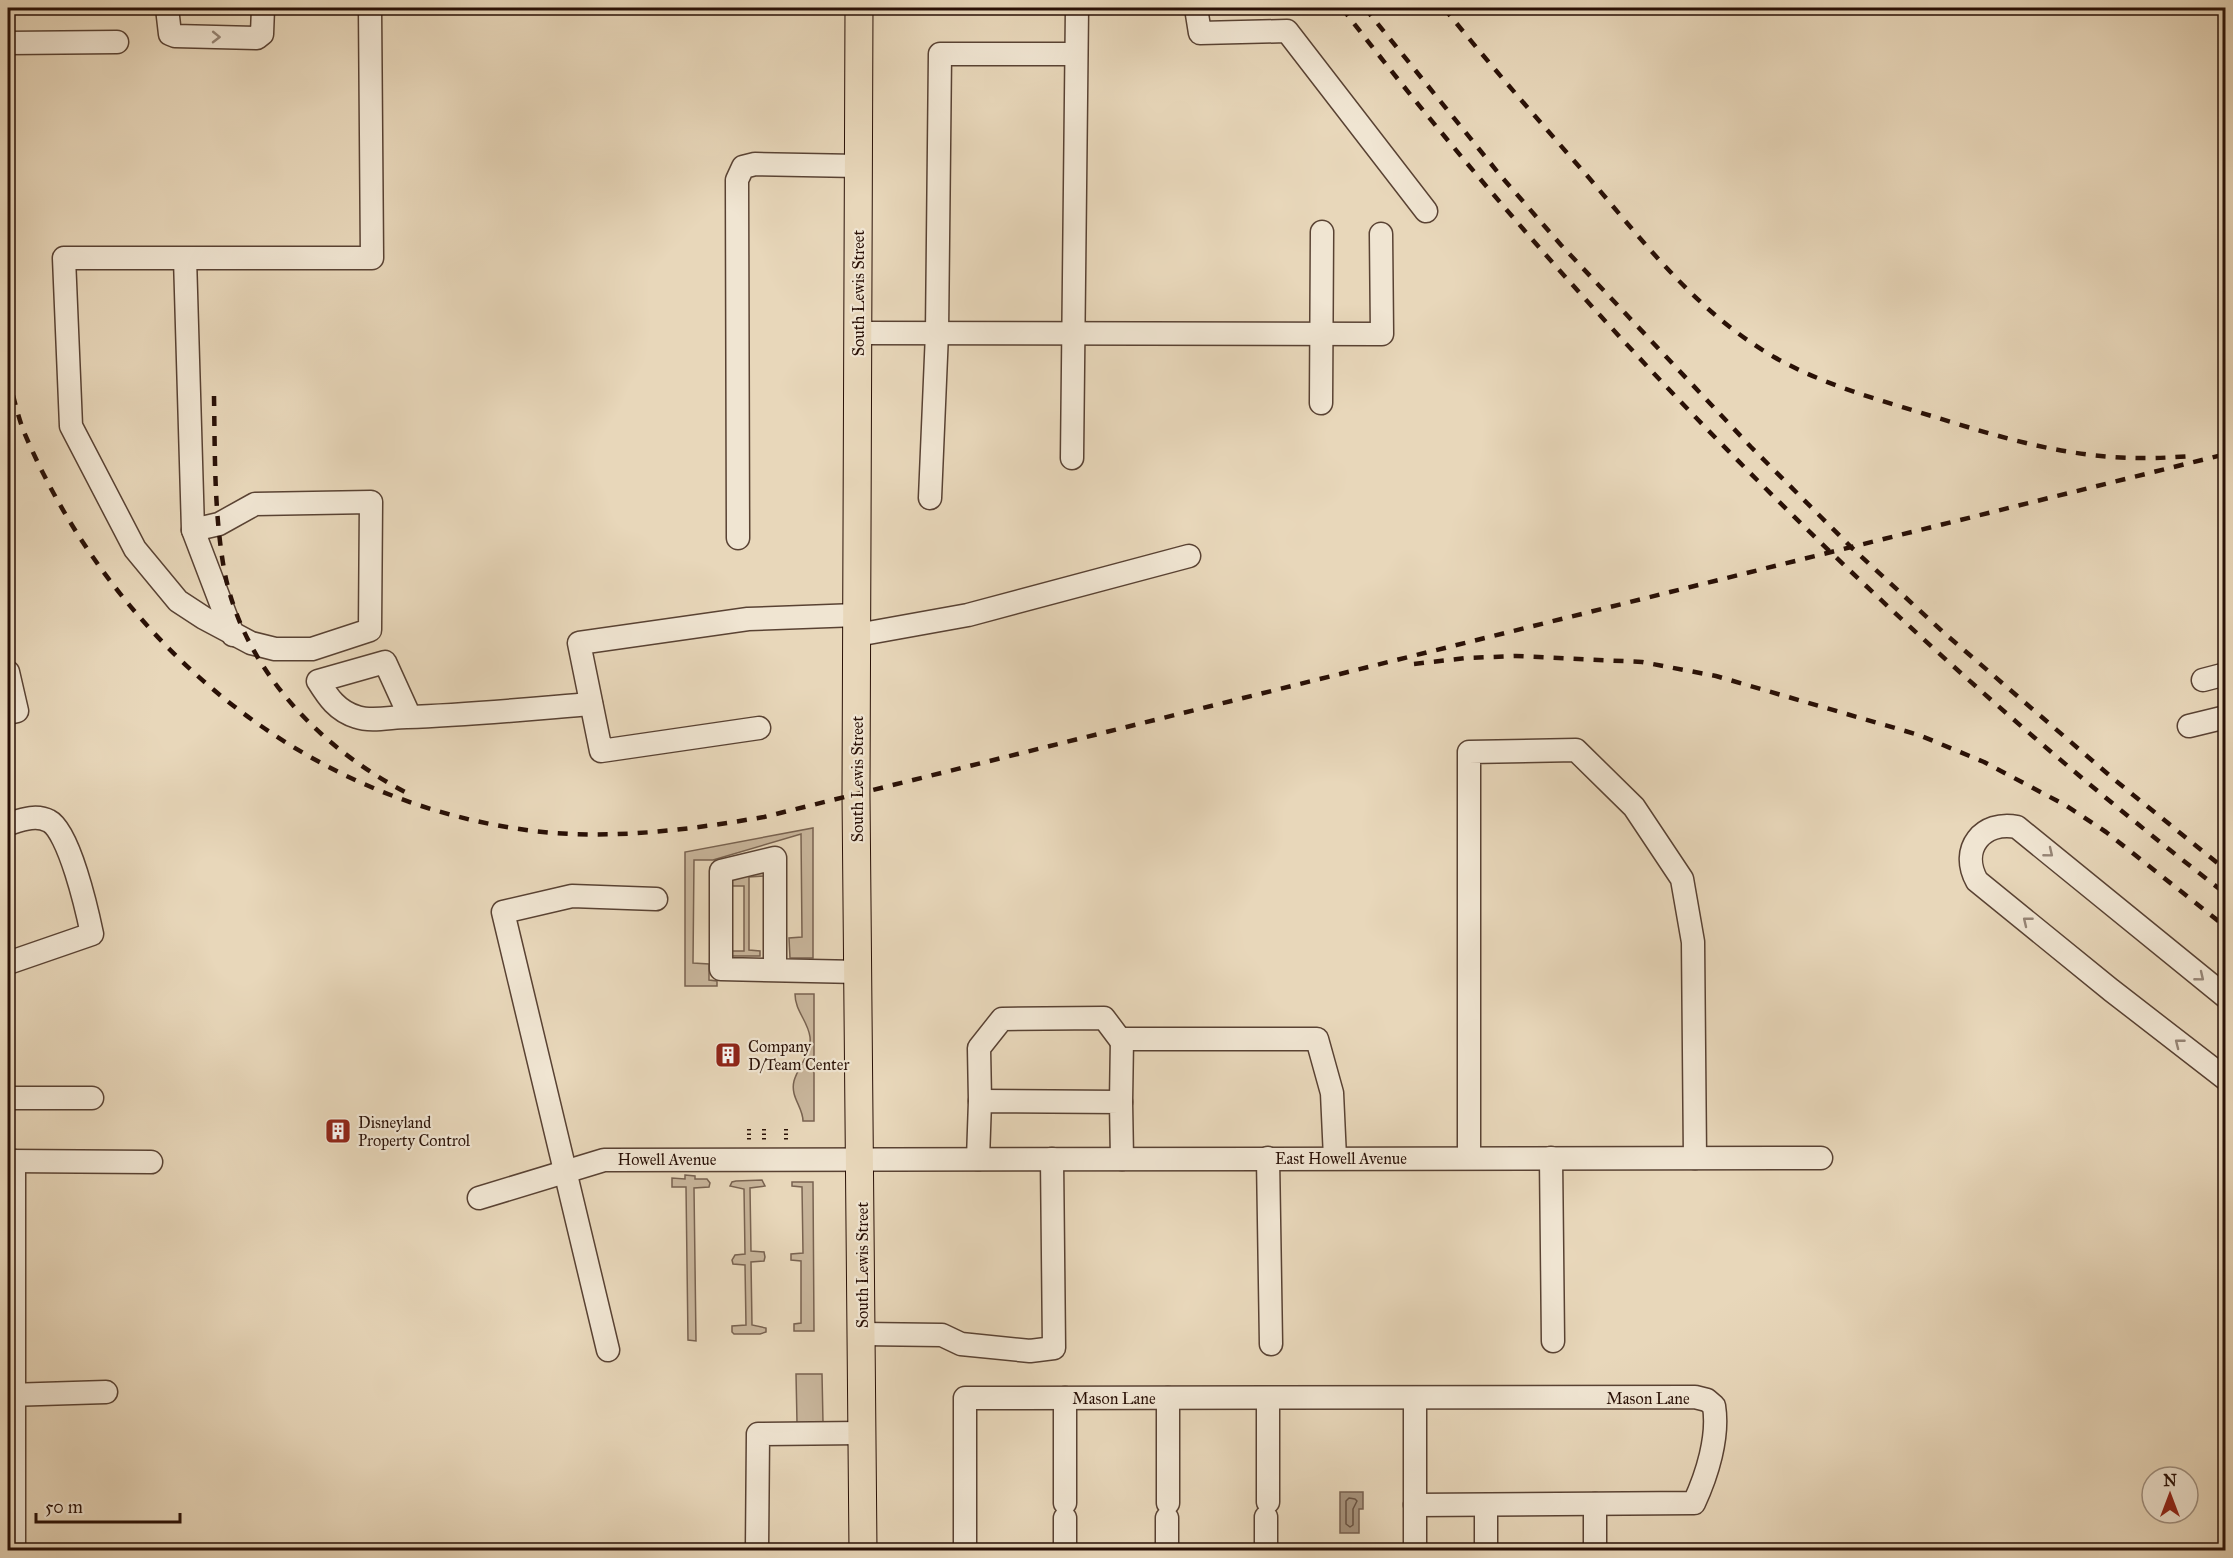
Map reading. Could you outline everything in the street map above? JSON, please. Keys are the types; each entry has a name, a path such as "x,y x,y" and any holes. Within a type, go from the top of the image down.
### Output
{"main road":[{"name":"South Lewis Street","path":"859,8 856,795 863,1551"}],"street":[{"path":"167,8 170,34 257,38 262,34 263,8"},
{"path":"193,530 219,524 255,504 371,502 370,630 312,649 276,649 251,643 233,635 178,601 135,549 71,426 64,258 372,258 370,8"},
{"path":"1072,458 1077,8"},
{"path":"1196,8 1200,33 1287,31 1426,211"},
{"path":"8,43 117,42"},
{"path":"930,498 937,333 940,54 1076,54"},
{"path":"738,538 736,180 739,172 747,165 858,166"},
{"path":"1321,403 1322,232"},
{"path":"858,333 1382,334 1381,234"},
{"path":"185,258 193,530 233,635"},
{"path":"759,728 601,751 579,643 748,619 857,625 968,615 1189,556"},
{"path":"8,672 17,711 8,713"},
{"path":"2203,680 2226,674"},
{"path":"410,717 478,714 591,704"},
{"path":"2190,726 2226,717"},
{"path":"1469,1158 1469,752 1576,750 1634,807 1682,879 1693,942 1695,1158"},
{"path":"8,824 37,816 51,821 68,846 92,934 8,963"},
{"path":"2226,997 2017,827 2006,825 1986,831 1972,847 1971,870 1977,880 2111,990 2226,1079"},
{"path":"775,970 775,858 721,871 721,969 859,972"},
{"path":"608,1350 503,912 572,896 656,899"},
{"path":"978,1159 979,1048 1002,1019 1104,1018 1122,1042 1122,1159"},
{"path":"1122,1042 1122,1039 1317,1039 1332,1093 1335,1158"},
{"path":"8,1098 92,1098"},
{"path":"980,1101 1121,1102"},
{"path":"1268,1158 1271,1344"},
{"path":"1551,1158 1553,1341"},
{"name":"East Howell Avenue","path":"861,1159 1821,1158"},
{"name":"Howell Avenue","path":"479,1198 604,1160 861,1159"},
{"path":"862,1334 942,1335 961,1344 1030,1351 1054,1348 1052,1159"},
{"path":"14,1551 11,1161 151,1161"},
{"path":"11,1395 106,1392"},
{"name":"Mason Lane","path":"965,1551 965,1398 1695,1397 1714,1406 1713,1436 1708,1463 1694,1503 1415,1505"},
{"path":"1065,1398 1065,1551"},
{"path":"1167,1551 1168,1398"},
{"path":"1415,1398 1415,1551"},
{"path":"1266,1551 1268,1399"},
{"path":"757,1551 758,1434 862,1432"},
{"path":"1595,1504 1595,1551"},
{"path":"1486,1505 1486,1551"}],"path":[{"path":"764,1129 764,1144"},
{"path":"786,1129 786,1144"}],"shaded area":[{"path":"813,828 813,958 790,958 789,938 802,937 801,834 713,860 694,860 693,963 709,964 709,980 717,981 717,986 685,986 685,852"},
{"path":"764,868 764,876 749,877 749,950 760,951 760,956 732,956 732,951 744,951 744,886 731,886 731,876"},
{"path":"795,994 814,994 814,1121 803,1121 793,1087 810,1043 809,1031 797,1006"},
{"path":"685,1175 695,1176 695,1179 707,1179 710,1183 709,1187 694,1188 696,1341 688,1340 686,1187 672,1187 672,1178 685,1179"},
{"path":"762,1180 765,1186 750,1188 751,1251 764,1252 765,1257 764,1261 751,1262 752,1325 766,1328 766,1332 734,1334 732,1326 746,1325 745,1265 733,1264 732,1260 735,1255 745,1254 744,1189 730,1186 736,1181"},
{"path":"792,1182 813,1182 814,1331 794,1331 794,1324 801,1323 801,1261 791,1260 791,1254 803,1253 802,1187 792,1186"},
{"path":"796,1374 822,1374 823,1422 797,1423"}],"water":[{"path":"1340,1492 1363,1492 1363,1509 1359,1509 1359,1533 1340,1533"}],"railway":[{"path":"1342,8 1439,130 1541,249 1646,366 1756,479 1869,589 1985,695 2104,796 2226,894"},
{"path":"1365,8 1500,175 1561,245 1751,447 1851,547 1943,632 2116,781 2226,870"},
{"path":"1444,8 1674,276 1721,320 1774,357 1816,378 1861,394 2040,446 2097,456 2127,458 2190,456"},
{"path":"8,376 24,432 61,506 105,575 158,637 218,693 283,741 355,780 432,809 513,828 576,834 639,833 702,827 764,817 2226,454"},
{"path":"214,396 216,483 221,548 233,605 248,639 267,671 289,701 315,728 373,774 405,792"},
{"path":"1414,664 1466,658 1516,656 1642,662 1716,676 1919,735 1984,762 2065,805 2106,832 2226,927"}],"place":[{"name":"Company D/Team Center","path":"728,1055"},
{"name":"Disneyland Property Control","path":"338,1131"}]}
